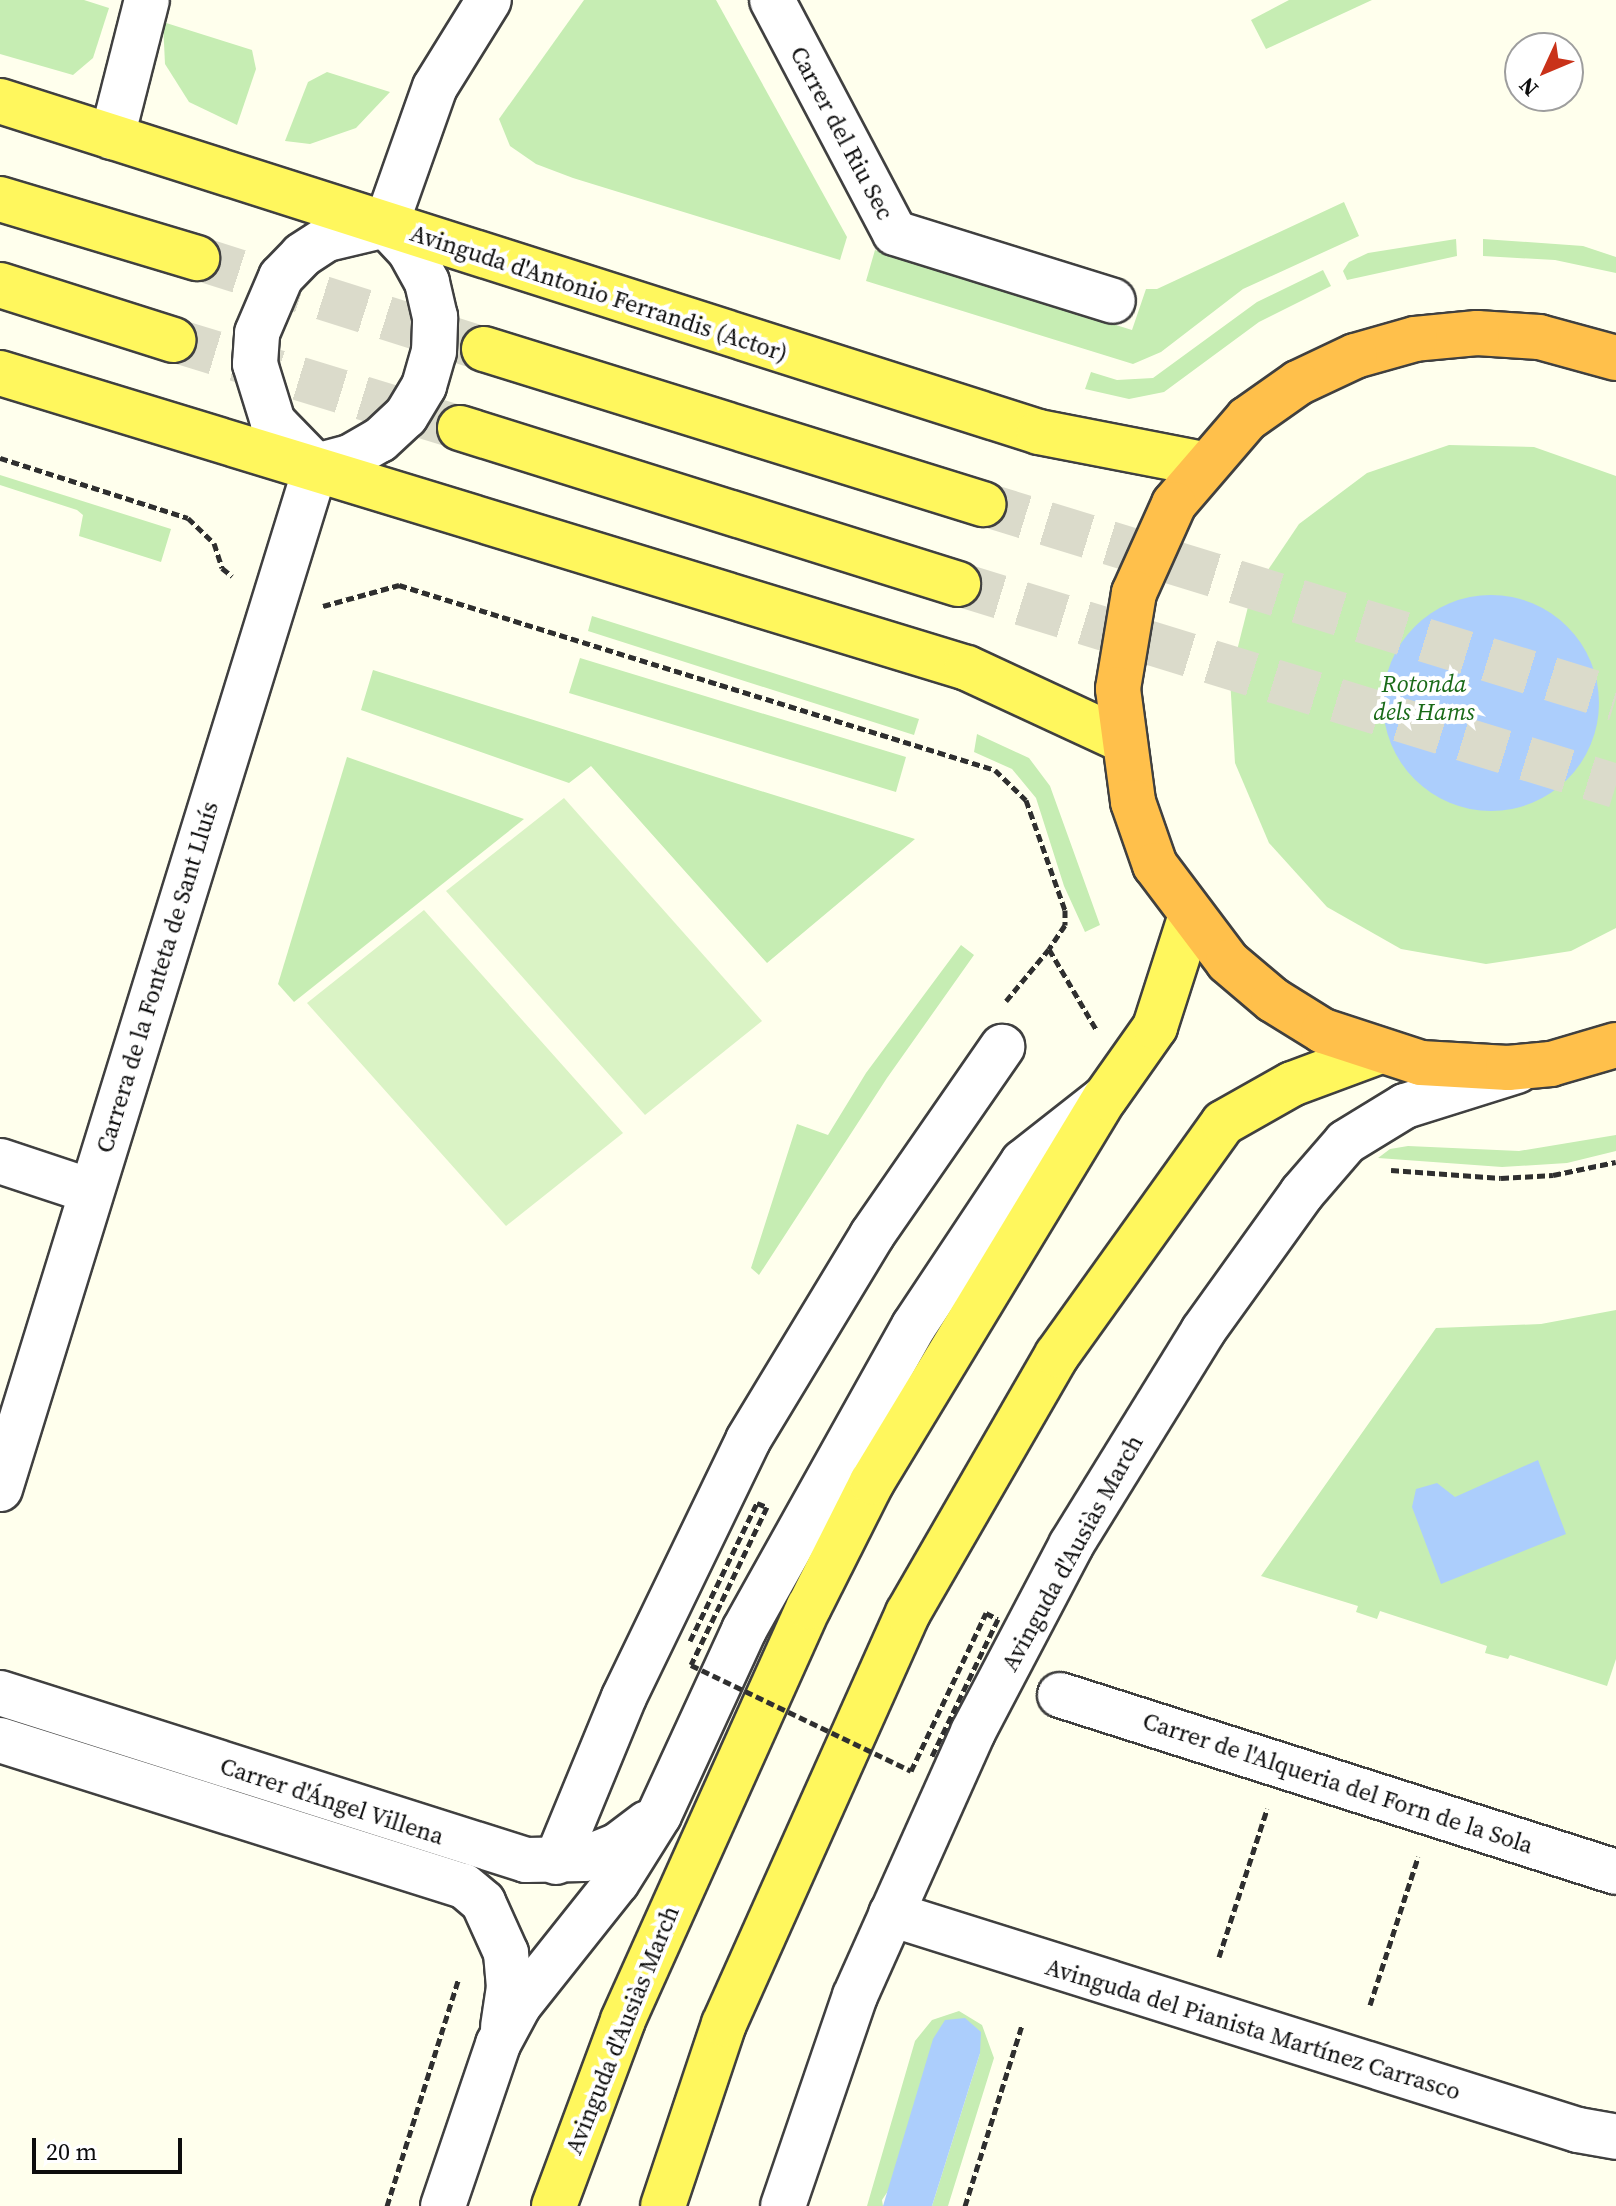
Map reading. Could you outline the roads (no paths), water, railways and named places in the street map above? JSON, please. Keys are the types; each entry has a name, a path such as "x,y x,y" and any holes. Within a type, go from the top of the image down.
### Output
{"highway":[{"path":"1616,358 1539,337 1477,333 1415,339 1355,356 1298,383 1247,419 1204,464 1168,514 1134,593 1118,689 1120,739 1133,802 1155,865 1190,918 1228,962 1273,1000 1323,1031 1378,1052 1464,1068 1551,1064 1616,1045"}],"main road":[{"name":"Avinguda d'Antonio Ferrandis (Actor)","path":"0,101 1039,432 1204,464"},
{"path":"0,199 197,258"},
{"path":"0,285 173,340"},
{"path":"484,349 983,504"},
{"path":"0,373 316,466 967,668 1120,739"},
{"path":"460,428 958,584"},
{"name":"Avinguda d'Ausiàs March","path":"554,2206 581,2123 668,1916 816,1593 872,1482 1105,1098 1136,1059 1155,1027 1190,918"},
{"path":"663,2206 724,2024 901,1628 1057,1355 1223,1123 1292,1084 1378,1052"}],"street":[{"path":"112,137 147,0"},
{"path":"386,225 435,87 489,0"},
{"name":"Carrer del Riu Sec","path":"772,0 895,233 1113,301"},
{"path":"386,225 410,251 427,282 435,317 434,352 418,396 380,440 350,457 316,466 273,422 255,364 257,333 281,277 302,255 342,233 386,225"},
{"name":"Carrera de la Fonteta de Sant Lluís","path":"0,1489 316,466"},
{"path":"556,1862 630,1684 748,1440 872,1235 1002,1047"},
{"name":"Avinguda d'Ausiàs March","path":"783,2206 855,1996 973,1732 1071,1545 1203,1331 1302,1193 1346,1142 1405,1106 1486,1078 1551,1064"},
{"name":"Avinguda d'Ausiàs March","path":"443,2206 498,2044 519,2005 617,1882 659,1815 744,1630 914,1326 1023,1162 1105,1098"},
{"path":"0,1161 90,1191"},
{"name":"Carrer d'Ángel Villena","path":"0,1693 477,1848 556,1862 584,1859 618,1845 659,1815"},
{"name":"Carrer de l'Alqueria del Forn de la Sola","path":"1060,1695 1616,1872"},
{"name":"Carrer d'Ángel Villena","path":"0,1740 464,1886 483,1902 506,1953 509,1987 498,2044"},
{"name":"Avinguda del Pianista Martínez Carrasco","path":"891,1914 1578,2130 1616,2137"}],"water":[{"path":"1491,595 1532,603 1568,626 1591,662 1599,703 1591,744 1568,780 1532,803 1491,811 1450,803 1414,780 1391,744 1383,703 1391,662 1414,626 1450,603"},
{"path":"1538,1460 1566,1534 1441,1584 1412,1507 1416,1489 1437,1483 1455,1497"},
{"path":"965,2018 981,2032 980,2053 932,2206 883,2206 933,2039 945,2020"}],"tunnel":[{"path":"197,258 484,349"},
{"path":"173,340 460,428"},
{"path":"983,504 1616,699"},
{"path":"958,584 1616,786"}],"park label":[{"name":"Rotonda dels Hams","path":"1424,698"}]}
